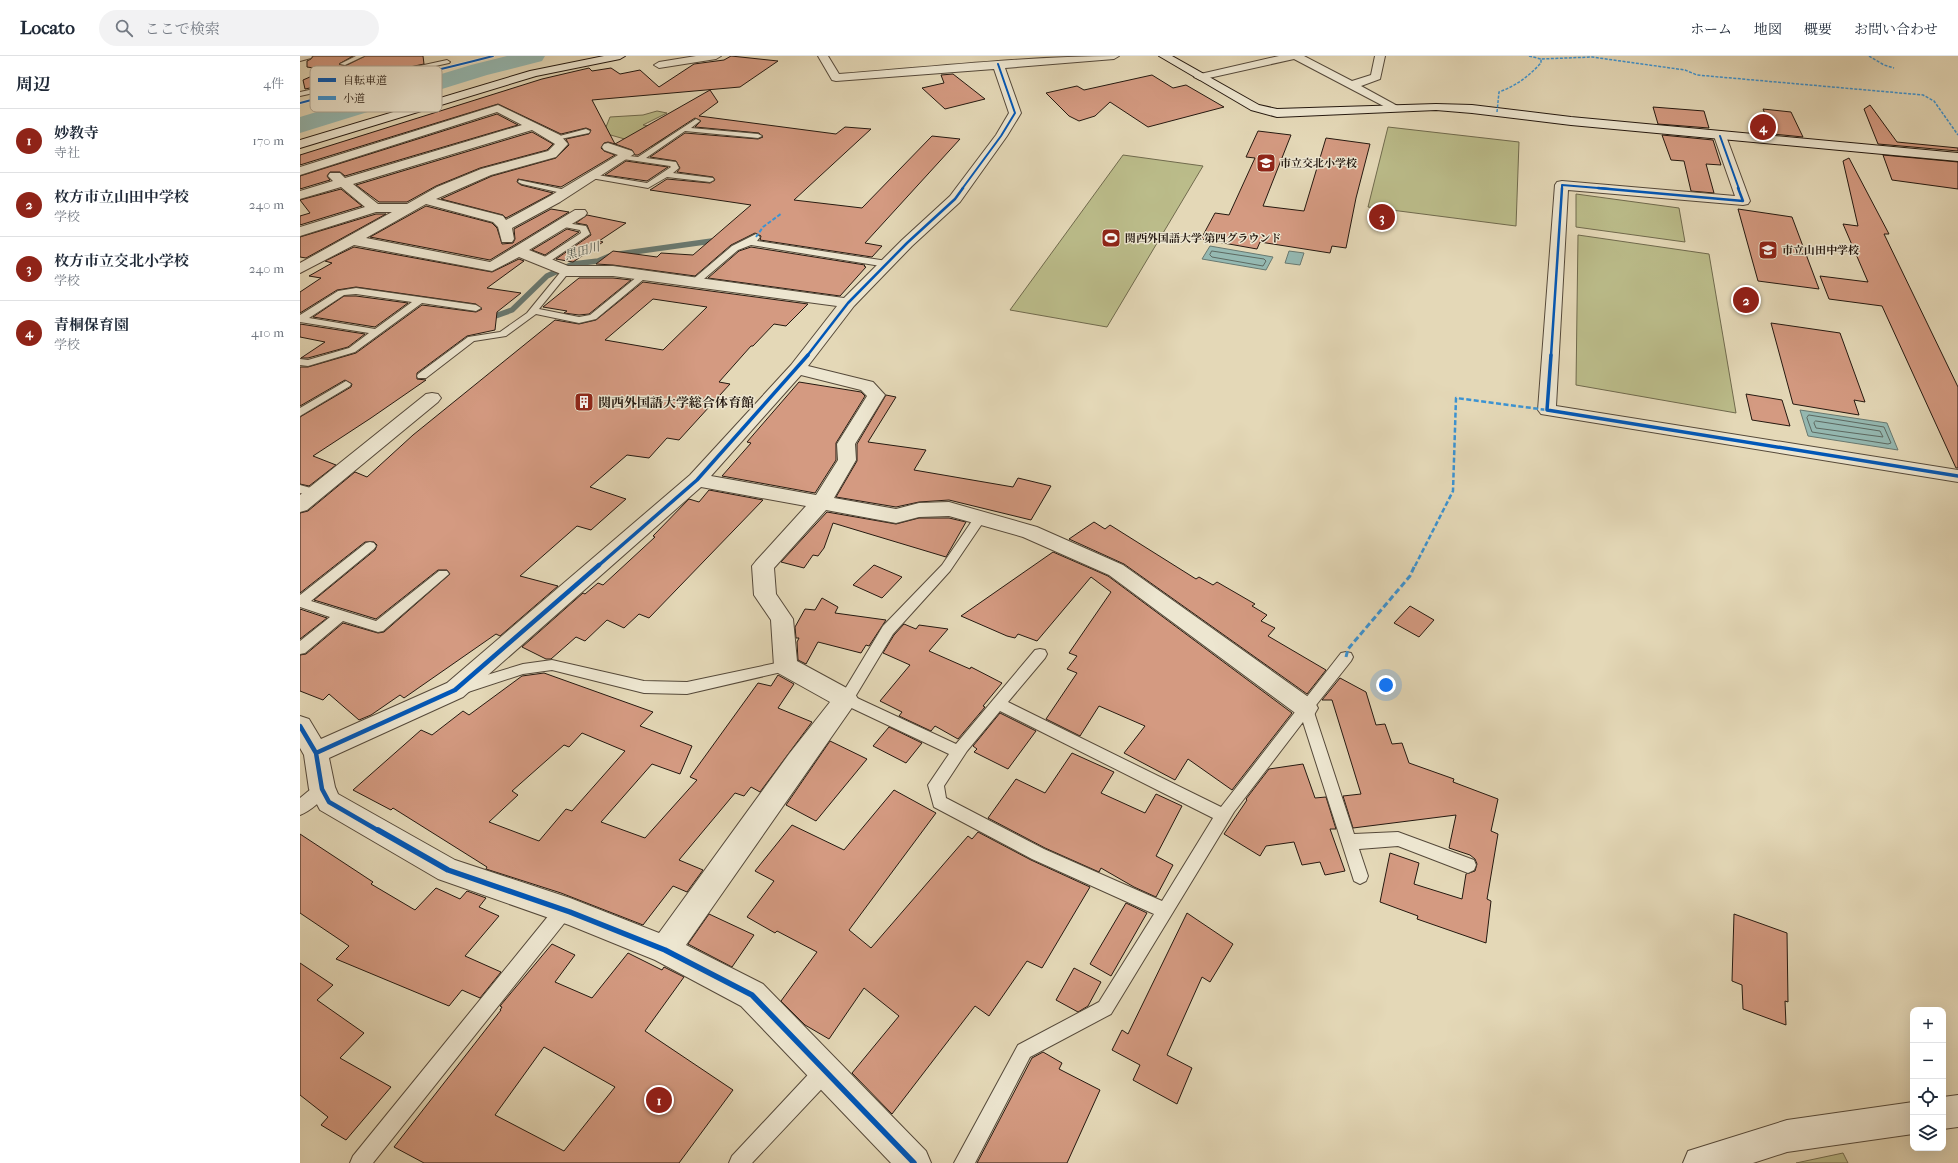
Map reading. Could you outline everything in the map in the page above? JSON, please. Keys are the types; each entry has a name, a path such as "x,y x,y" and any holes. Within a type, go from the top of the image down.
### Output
{"street":[{"path":"300,58 307,56"},
{"path":"442,101 534,73 620,56"},
{"path":"659,66 716,56"},
{"path":"823,56 836,78 1114,56"},
{"path":"1164,56 1255,108 1276,113 1436,107 1472,109 1720,136 1958,157"},
{"path":"1200,77 1294,56 1397,109"},
{"path":"1352,85 1376,77 1380,56"},
{"path":"316,753 455,690 697,480 797,369 848,303 955,198 1001,136 1015,113 998,64"},
{"path":"300,171 498,108 556,138 562,144 552,154 486,172 442,190 300,269"},
{"path":"300,144 405,112"},
{"path":"300,195 533,126"},
{"path":"1720,136 1743,202 1562,184 1547,410 1958,476"},
{"path":"505,226 566,192 628,154 608,147"},
{"path":"319,165 375,208"},
{"path":"425,200 498,220 505,226 507,240 523,247 557,268 613,270 848,303"},
{"path":"300,232 375,208 410,208"},
{"path":"352,240 492,267 580,213"},
{"path":"665,950 798,762 846,699 786,666 782,619 765,595 764,566 820,504 847,460 846,444 876,395 867,386 797,369"},
{"path":"305,496 432,398"},
{"path":"697,480 820,504 896,516 919,510 949,509 1030,532 1116,570 1306,708"},
{"path":"300,726 316,753 322,789 329,802 448,870 564,910 665,950 752,995 914,1163"},
{"path":"1946,1113 1958,1111"},
{"path":"1700,1163 1787,1136 1910,1118"}],"lane":[{"path":"343,64 361,56"},
{"path":"429,66 447,62"},
{"path":"300,94 310,92"},
{"path":"640,159 696,121"},
{"path":"684,129 711,133 758,136"},
{"path":"556,138 586,131"},
{"path":"591,176 648,186 675,168 673,164 623,156"},
{"path":"703,186 719,173"},
{"path":"666,174 710,180"},
{"path":"522,182 566,192"},
{"path":"422,376 471,339 503,334 533,311 557,268 586,234 583,228 562,224"},
{"path":"695,282 735,248 753,240 887,264"},
{"path":"533,311 579,320 593,317 646,274"},
{"path":"300,319 341,293 356,291 476,308"},
{"path":"300,362 308,363 352,350 420,301"},
{"path":"300,319 378,332"},
{"path":"301,410 346,384"},
{"path":"959,752 846,699 888,630 946,568 980,518"},
{"path":"300,602 370,546"},
{"path":"300,602 378,627 444,574"},
{"path":"300,649 341,615"},
{"path":"1040,654 959,752 936,785 940,802 1038,854 1166,911"},
{"path":"964,1163 1024,1051 1105,1008 1224,816 1346,657"},
{"path":"455,690 523,669 552,666 644,687 687,688 786,666"},
{"path":"999,704 1224,816"},
{"path":"1306,708 1360,876"},
{"path":"300,808 322,789"},
{"path":"1349,842 1398,840 1468,865"},
{"path":"360,1163 564,910"},
{"path":"739,1163 825,1072"}],"green space":[{"path":"657,111 667,113 643,125 675,130 653,147 607,134 573,142 570,137 606,127 610,117 643,115"},
{"path":"1388,127 1519,142 1516,226 1368,207"},
{"name":"関西外国語大学 第四グラウンド","path":"1123,155 1203,166 1107,327 1010,310"},
{"path":"1576,194 1679,208 1685,242 1576,227"},
{"path":"1578,235 1709,254 1736,413 1576,385"},
{"path":"1843,1153 1848,1163 1796,1163"}],"water":[{"path":"1210,246 1273,257 1266,270 1202,259"},
{"path":"1289,251 1304,253 1300,265 1285,263"},
{"path":"1800,410 1887,423 1898,450 1808,436"}],"building":[{"path":"313,56 353,56 339,64 345,66 307,67 307,61"},
{"path":"365,56 423,56 424,64 414,66 345,66"},
{"path":"731,56 778,61 740,87 592,100 615,144 608,142 604,143 601,148 604,151 615,155 561,187 518,179 517,182 521,185 553,193 506,218 503,215 441,199 492,176 556,158 569,145 566,139 589,134 591,130 586,128 561,134 498,104 300,165 300,155 437,112 442,112 442,110 542,79 589,68 592,71 611,68 620,74 640,70 659,87 694,64 724,60"},
{"path":"953,74 985,99 945,109 922,88 944,83 941,75"},
{"path":"1152,75 1173,88 1186,85 1224,107 1148,127 1110,102 1095,116 1079,121 1069,116 1046,93 1077,86 1084,90"},
{"path":"310,77 310,88 305,89 303,80"},
{"path":"710,90 718,102 699,116 836,134 845,127 871,129 794,200 862,208 932,136 960,139 865,243 882,246 872,257 760,240 761,236 755,233 731,245 695,276 596,264 613,251 657,257 661,253 693,255 751,205 650,190 667,179 710,183 715,180 713,177 677,172 680,168 676,161 650,157 685,133 758,139 763,137 759,133 695,127 701,121 695,118 638,155 635,155 632,150 615,144"},
{"path":"1870,105 1897,142 1958,148 1958,151 1878,144 1864,109"},
{"path":"1653,107 1704,111 1709,128 1658,124"},
{"path":"1763,109 1791,112 1803,137 1773,134"},
{"path":"497,114 518,125 345,176 340,172 330,172 327,176 330,180 300,189 300,176"},
{"path":"1258,131 1291,135 1263,206 1304,211 1326,138 1370,144 1356,198 1346,248 1332,246 1330,253 1260,242 1257,249 1201,239 1215,213 1229,215 1255,158 1246,157"},
{"path":"532,132 553,144 547,150 480,168 436,186 407,202 379,202 356,185"},
{"path":"1662,135 1713,140 1721,165 1706,164 1714,193 1691,191 1684,161 1671,160"},
{"path":"1883,155 1958,162 1958,189 1892,180"},
{"path":"1849,158 1889,234 1884,234 1958,387 1958,468 1956,468 1882,306 1829,299 1820,276 1868,282 1843,224 1858,226 1843,161"},
{"path":"626,161 668,167 647,181 605,175"},
{"path":"341,189 362,206 300,225 300,216 310,213 300,200"},
{"path":"426,206 492,223 497,228 502,244 513,243 515,239 514,229 551,209 569,212 490,260 370,237"},
{"path":"1738,209 1792,217 1819,289 1758,281"},
{"path":"376,214 386,214 306,258 300,257 300,237"},
{"path":"587,215 626,223 599,241 603,242 573,262 556,259 591,235 587,225 576,223"},
{"path":"567,229 579,232 545,255 532,250"},
{"path":"354,247 492,272 519,259 524,261 487,288 521,293 497,312 495,330 467,336 417,373 417,379 426,380 313,456 336,465 309,486 300,484 300,417 351,387 352,384 345,380 300,406 300,367 308,367 356,353 422,305 476,312 482,309 476,304 356,287 337,290 300,313 300,292 321,278 309,276 332,263 325,261"},
{"path":"751,247 865,265 864,266 866,267 840,296 708,278 739,251"},
{"path":"579,278 613,278 631,280 589,314 579,315 564,313 567,311 543,307"},
{"path":"643,282 808,304 786,326 774,324 753,346 751,346 719,382 730,384 679,440 667,438 649,458 627,455 590,487 626,499 591,530 577,526 520,576 558,586 500,636 496,634 404,698 400,695 371,715 359,720 329,694 323,700 300,691 300,655 306,654 343,623 378,633 384,632 450,574 447,570 438,570 376,619 314,600 375,550 377,545 374,542 365,542 300,593 300,513 308,511 355,472 367,477 413,435 555,320 579,324 596,320","holes":["653,299 707,307 663,350 605,340"]},
{"path":"344,296 356,296 408,303 375,327 313,317"},
{"path":"1771,323 1840,333 1865,402 1854,400 1859,415 1793,404"},
{"path":"300,324 365,334 348,347 308,358 301,358 325,342 300,337"},
{"path":"799,382 861,392 865,396 836,443 836,460 815,493 722,476 751,443 747,442"},
{"path":"1746,394 1782,400 1790,426 1752,420"},
{"path":"886,395 896,397 868,442 926,450 914,470 1013,487 1018,478 1051,486 1031,520 949,500 919,502 896,507 836,497 857,461 857,444"},
{"path":"709,490 763,500 649,618 639,614 624,628 607,620 585,641 576,637 551,659 546,659 522,647 583,593 585,594 598,583 603,585 655,537 653,536 689,499 699,502"},
{"path":"827,512 896,524 919,518 949,518 966,522 946,557 833,523 824,548 818,556 813,555 804,568 781,562"},
{"path":"1094,522 1105,529 1110,525 1196,579 1199,577 1213,585 1217,582 1255,604 1252,606 1267,615 1261,621 1275,628 1268,636 1326,670 1307,694 1124,564 1069,539"},
{"path":"1053,552 1108,576 1292,713 1232,790 1188,759 1175,780 1124,753 1145,726 1099,706 1080,736 1046,719 1077,673 1067,669 1077,656 1069,653 1111,592 1091,577 1037,641 1018,634 1015,638 1007,636 961,616"},
{"path":"874,565 902,577 882,598 853,585"},
{"path":"822,598 838,607 835,613 886,620 869,646 866,645 861,653 818,642 806,664 798,660 797,642 799,638 796,638 795,627 805,609 815,610"},
{"path":"1410,606 1434,620 1419,637 1394,623"},
{"path":"300,609 327,618 300,639"},
{"path":"904,624 916,629 919,625 948,629 929,651 970,669 971,667 1002,683 983,706 985,707 958,739 935,726 931,731 899,716 902,712 880,701 910,665 883,653 894,635"},
{"path":"544,673 653,712 640,726 692,746 680,774 652,764 601,822 645,838 697,780 690,777 758,683 771,686 778,675 794,684 778,708 812,722 760,792 751,787 744,796 735,793 679,860 703,870 687,892 673,886 643,925 561,893 486,869 487,867 393,808 391,810 353,790 421,730 432,735 463,711 469,715 522,676","holes":["582,733 625,751 572,811 566,809 539,841 489,822 518,795 512,791 564,745 569,747"]},
{"path":"1340,678 1366,692 1376,725 1385,724 1392,744 1402,743 1409,763 1454,779 1453,782 1498,799 1491,831 1498,834 1487,899 1491,901 1486,943 1417,919 1418,916 1380,902 1390,853 1419,863 1414,884 1462,899 1466,874 1475,871 1477,864 1475,859 1470,855 1449,848 1456,815 1353,828 1343,796 1361,794 1332,700 1322,700"},
{"path":"1000,713 1036,731 1008,769 974,752 977,749 973,746"},
{"path":"889,727 922,743 906,763 873,746"},
{"path":"830,741 867,759 816,821 786,805"},
{"path":"1072,753 1114,772 1101,793 1145,813 1156,794 1182,806 1156,856 1173,865 1156,897 1134,887 1101,868 1099,872 1045,848 988,818 1016,779 1045,793"},
{"path":"1303,764 1315,798 1326,797 1336,829 1330,829 1345,871 1325,875 1320,862 1302,865 1294,842 1266,846 1260,856 1224,834 1247,800 1246,799 1269,769"},
{"path":"894,790 936,813 849,930 871,948 968,836 972,839 978,832 1031,860 1090,887 1042,968 1027,961 989,1016 975,1006 892,1114 852,1073 899,1016 864,988 829,1039 805,1025 781,1001 817,952 777,931 775,933 747,917 774,881 755,871 792,825 844,850"},
{"path":"300,834 373,882 371,884 415,910 436,888 460,899 467,891 486,898 479,907 499,916 465,956 501,972 480,998 462,990 449,1006 336,959 349,946 300,913"},
{"path":"1126,903 1147,913 1111,976 1090,964"},
{"path":"1187,913 1233,944 1210,982 1202,977 1167,1055 1192,1068 1177,1104 1133,1080 1140,1065 1112,1050 1122,1030 1128,1034"},
{"path":"709,914 754,935 732,967 688,944"},
{"path":"1734,914 1787,933 1788,1002 1785,1001 1786,1025 1743,1009 1742,985 1732,981"},
{"path":"552,944 575,955 555,982 592,998 628,953 662,970 664,967 684,977 645,1031 733,1090 679,1163 424,1163 394,1147 501,1010 502,1007 500,1006","holes":["544,1047 615,1087 564,1151 495,1115"]},
{"path":"300,963 333,985 317,1000 364,1033 340,1058 391,1087 346,1140 321,1125 328,1117 300,1095"},
{"path":"1074,968 1101,982 1088,1006 1078,1012 1056,1000"},
{"path":"1043,1052 1062,1063 1059,1069 1100,1090 1067,1163 977,1163 1032,1058"}],"waterway":[{"path":"442,81 534,56"},
{"path":"300,125 342,112"},
{"name":"黒田川","path":"487,319 512,310 547,276 573,264 598,261 612,255 719,240"}],"marked path":[{"path":"1529,56 1541,59"},
{"path":"1869,56 1884,65 1894,68"},
{"path":"1497,112 1499,92 1517,84 1527,77 1541,63 1541,59 1592,57 1685,70 1697,75 1923,95 1934,101 1958,135"},
{"path":"756,237 763,227 782,213"},
{"path":"1346,657 1348,649 1410,576 1453,491 1456,398 1547,410"}],"cycle path":[{"path":"442,70 493,56"},
{"path":"316,753 455,690 697,480 797,369 848,303 907,243 955,199 1001,136 1015,113 998,64"},
{"path":"300,103 310,100"},
{"path":"1720,136 1743,201 1562,185 1547,410 1958,476"},
{"path":"300,726 316,753 322,789 329,802 448,870 570,912 665,950 752,995 914,1163"}],"place":[{"name":"青桐保育園","path":"1763,127"},
{"name":"市立交北小学校","path":"1266,163"},
{"name":"枚方市立交北小学校","path":"1382,217"},
{"name":"関西外国語大学 第四グラウンド","path":"1111,238"},
{"name":"市立山田中学校","path":"1768,250"},
{"name":"枚方市立山田中学校","path":"1746,300"},
{"name":"関西外国語大学総合体育館","path":"584,402"},
{"name":"妙教寺","path":"659,1100"}]}
